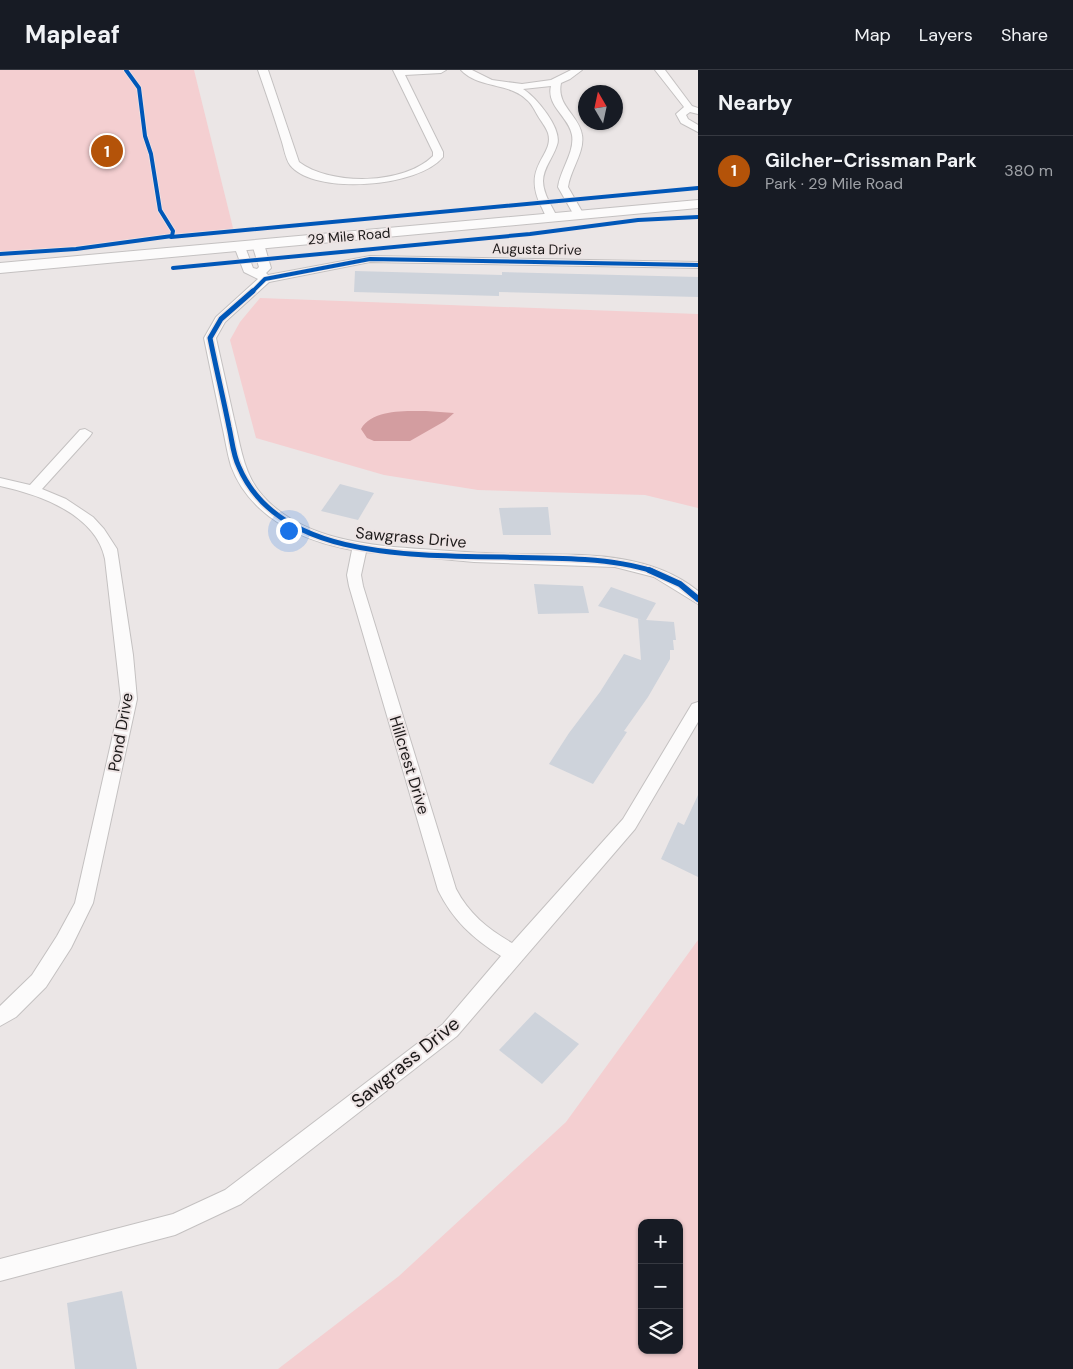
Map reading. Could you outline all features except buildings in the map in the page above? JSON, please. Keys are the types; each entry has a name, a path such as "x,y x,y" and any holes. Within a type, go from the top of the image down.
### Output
{"street":[{"path":"263,70 294,163 298,169 311,176 332,180 404,177 421,172 435,163 438,158 438,152 398,72 441,70"},
{"path":"466,70 483,80 512,86 538,86 557,82 571,76 577,70"},
{"path":"660,70 694,110 681,114 684,121 698,129"},
{"path":"557,82 553,93 572,123 577,135 576,149 565,172 563,187 579,215"},
{"path":"512,86 531,98 553,133 553,144 540,171 538,182 541,195 552,217"},
{"name":"29 Mile Road","path":"0,268 698,204"},
{"path":"240,246 248,270 262,276 265,268 258,244"},
{"name":"Augusta Drive","path":"262,276 370,258 698,265"},
{"name":"Sawgrass Drive","path":"262,276 247,298 223,315 214,325 210,338 238,466 246,485 264,507 286,524 324,539 359,548 495,559 616,561 654,571 684,585 698,599"},
{"path":"33,490 85,433"},
{"name":"Pond Drive","path":"0,482 33,490 78,513 96,529 109,547 128,675 128,699 84,902 64,942 39,981 0,1017"},
{"name":"Hillcrest Drive","path":"359,548 354,575 356,586 447,890 456,907 474,930 514,954"},
{"name":"Sawgrass Drive","path":"0,1270 175,1224 233,1197 450,1030 514,954 629,824 698,708"}],"shaded area":[{"path":"0,70 194,70 234,232 0,254"},
{"path":"260,298 698,314 698,508 645,495 478,490 384,475 256,438 230,340 240,322"},
{"path":"426,411 454,413 445,421 410,441 374,441 367,438 361,429 366,422 390,412"},
{"path":"698,940 698,1369 278,1369 399,1276 566,1122"}],"cycle path":[{"path":"0,254 76,249 172,236 173,231 160,210 151,154 145,136 139,88 126,70"},
{"path":"171,237 698,188"},
{"path":"173,268 530,234 638,220 698,217"},
{"path":"698,265 370,259 265,279 221,319 210,338 238,466 252,491 270,511 292,526 343,544 398,552 486,558 592,560 638,566 660,573 680,584 698,599"}],"place":[{"name":"Gilcher-Crissman Park","path":"107,151"}]}
